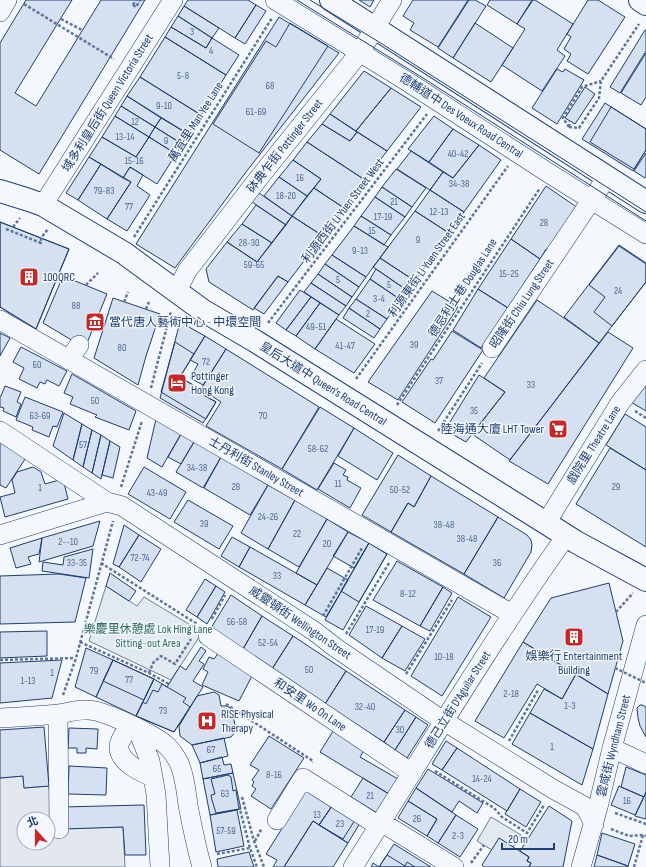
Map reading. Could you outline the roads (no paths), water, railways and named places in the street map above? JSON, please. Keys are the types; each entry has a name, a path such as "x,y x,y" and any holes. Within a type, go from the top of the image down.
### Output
{"main road":[{"path":"331,0 646,202"},
{"path":"640,0 643,14"},
{"name":"皇后大道中 Queen's Road Central","path":"0,191 43,205 124,253 174,301 202,310 255,341 546,523 640,586"}],"street":[{"name":"域多利皇后街 Queen Victoria Street","path":"43,205 172,0"},
{"name":"砵典乍街 Pottinger Street","path":"174,301 187,271 252,175 360,52 392,0"},
{"path":"0,12 13,1"},
{"name":"德輔道中 Des Voeux Road Central","path":"275,6 360,52 646,234"},
{"name":"昭隆街 Chiu Lung Street","path":"492,348 607,177"},
{"name":"士丹利街 Stanley Street","path":"10,321 74,352 512,614"},
{"name":"戲院里 Theatre Lane","path":"546,523 620,403 646,370"},
{"name":"威靈頓街 Wellington Street","path":"0,431 113,498 122,506 314,631 336,648 444,721 584,806 602,826"},
{"path":"0,535 113,498"},
{"name":"德己立街 D'Aguilar Street","path":"353,867 512,614 566,536"},
{"name":"雲咸街 Wyndham Street","path":"582,867 602,826 598,807 612,748 646,625"},
{"name":"和安里 Wo On Lane","path":"202,630 412,773"},
{"path":"0,718 58,714 79,710 98,711 134,727 168,746 180,764 202,867"},
{"path":"58,714 59,829"},
{"path":"134,727 150,762 156,794 160,867"},
{"path":"612,748 646,764"},
{"path":"277,820 303,778 454,867"}],"tram line":[{"path":"297,0 423,78 646,221"},
{"path":"310,0 379,42 646,212"}],"place":[{"name":"100QRC","path":"29,277"},
{"name":"當代唐人藝術中心 - 中環空間","path":"95,322"},
{"name":"Pottinger Hong Kong","path":"177,383"},
{"name":"陸海通大廈 LHT Tower","path":"558,429"},
{"name":"娛樂行 Entertainment Building","path":"574,637"},
{"name":"RISE Physical Therapy","path":"207,721"}],"park label":[{"name":"樂慶里休憩處 Lok Hing Lane Sitting-out Area","path":"148,636"}]}
